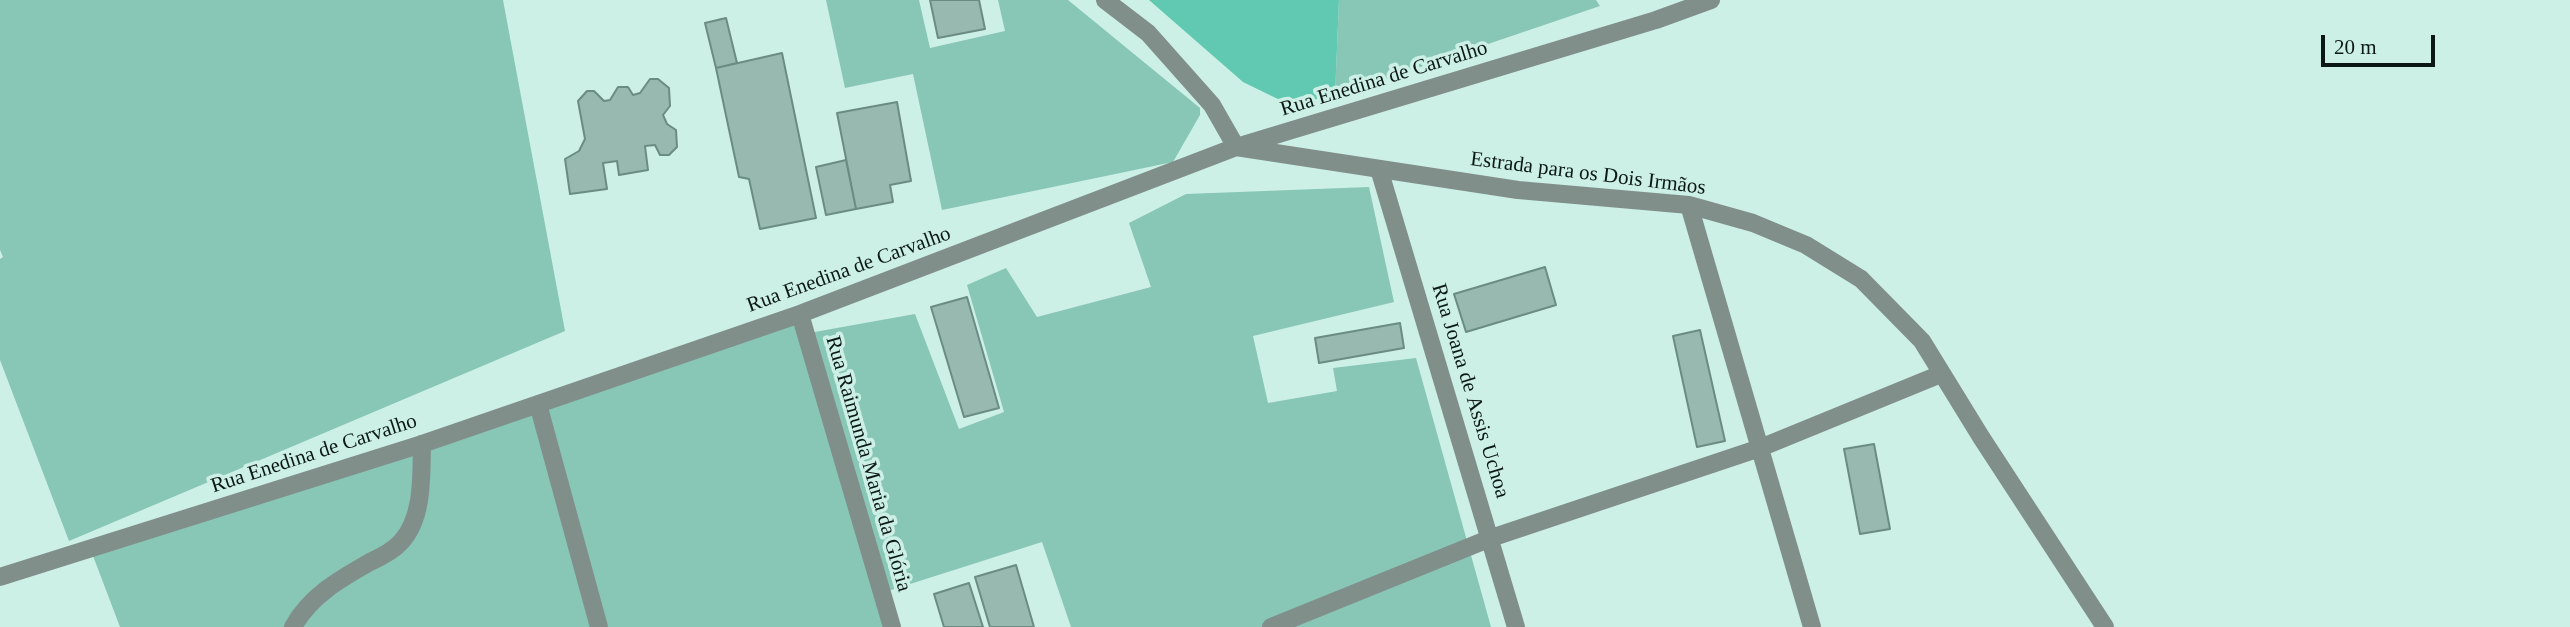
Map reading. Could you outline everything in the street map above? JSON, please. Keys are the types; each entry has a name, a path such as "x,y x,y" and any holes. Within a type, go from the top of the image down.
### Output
{"street":[{"path":"1105,0 1148,33 1212,105 1236,147"},
{"name":"Rua Enedina de Carvalho","path":"0,577 422,443 800,314 1236,147 1656,20 1711,0"},
{"name":"Estrada para os Dois Irmãos","path":"1236,147 1518,190 1689,205 1753,223 1806,245 1861,279 1922,341 2105,627"},
{"name":"Rua Joana de Assis Uchoa","path":"1379,169 1516,627"},
{"path":"1689,205 1812,627"},
{"name":"Rua Raimunda Maria da Glória","path":"800,314 892,627"},
{"path":"1271,627 1491,538 1760,448 1941,374"},
{"path":"538,404 599,627"},
{"path":"293,627 314,599 330,585 391,551 401,542 413,520 418,502 422,443"}],"green space":[{"path":"0,0 503,0 565,331 69,541 0,360 0,259 3,257 0,250"},
{"path":"826,0 919,0 930,48 1005,31 998,0 1068,0 1200,108 1200,115 1173,162 942,210 913,74 845,88"},
{"path":"1149,0 1339,0 1335,96 1288,104 1243,82"},
{"path":"1339,0 1596,0 1600,6 1335,96"},
{"path":"1369,187 1394,302 1253,336 1268,403 1337,391 1333,368 1416,358 1491,627 1071,627 1042,542 885,592 809,333 915,314 959,429 1004,412 967,285 1006,268 1037,317 1151,287 1129,223 1186,194"},
{"path":"800,314 887,627 120,627 90,548"}],"building":[{"path":"930,0 979,0 985,29 938,38"},
{"path":"726,18 737,63 716,68 705,23"},
{"path":"782,53 816,218 760,229 749,179 739,177 716,68"},
{"path":"650,79 658,79 669,88 670,106 663,115 667,124 676,130 677,147 669,155 660,155 655,145 645,146 648,170 619,175 617,161 603,163 607,189 570,194 565,159 579,151 585,139 578,101 587,91 594,91 604,101 610,100 618,87 628,87 633,95 640,93"},
{"path":"897,102 911,181 890,185 893,202 856,209 837,113"},
{"path":"846,160 856,209 826,215 816,167"},
{"path":"1545,267 1556,305 1466,332 1454,294"},
{"path":"967,297 999,408 964,417 931,307"},
{"path":"1400,323 1404,348 1319,363 1315,338"},
{"path":"1700,330 1725,441 1697,447 1673,336"},
{"path":"1874,444 1890,529 1860,534 1844,449"},
{"path":"1016,565 1034,627 990,627 975,577"},
{"path":"969,583 983,627 944,627 934,594"}]}
